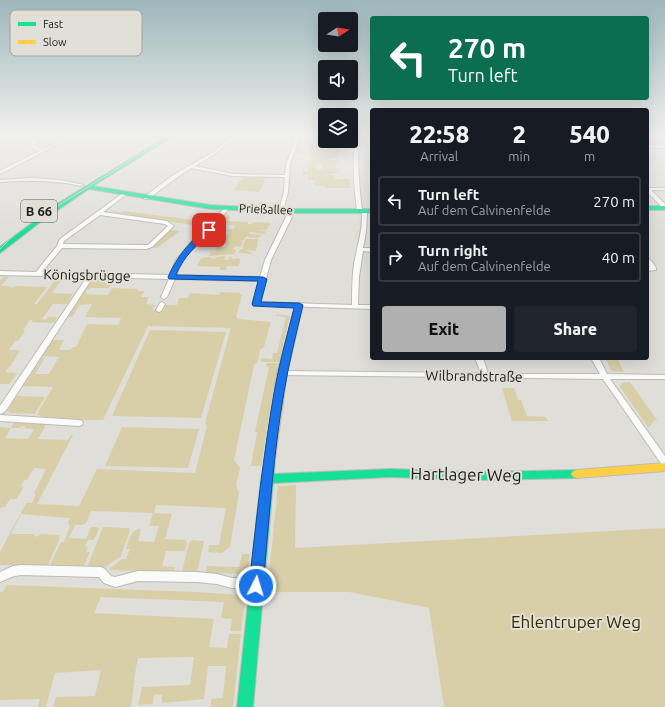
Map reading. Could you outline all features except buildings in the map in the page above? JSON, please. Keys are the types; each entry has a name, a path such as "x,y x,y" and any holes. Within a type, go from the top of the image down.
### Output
{"street":[{"path":"0,172 10,167"},
{"name":"B 66","path":"0,251 22,230 85,186 115,167"},
{"name":"B 66","path":"0,242 33,214 118,167"},
{"path":"146,198 174,177 191,167 233,175 287,176"},
{"path":"281,210 286,192 288,167"},
{"path":"355,167 365,211 365,225 356,277 355,306"},
{"path":"0,182 38,179 58,180 85,186"},
{"name":"Prießallee","path":"85,186 146,198 227,208 292,211 365,211"},
{"path":"649,189 665,189"},
{"path":"649,191 665,208"},
{"path":"38,274 60,246 62,240 125,194"},
{"path":"162,304 181,258 193,243 212,226 227,208"},
{"path":"649,208 665,208"},
{"path":"292,211 268,260 256,304 370,306"},
{"path":"60,246 146,247 150,246 171,226 167,223 99,212"},
{"path":"361,250 370,250"},
{"path":"649,263 654,269 649,269"},
{"name":"Königsbrügge","path":"0,273 263,279"},
{"path":"0,411 91,275"},
{"path":"245,707 267,479 282,373 297,305"},
{"path":"480,360 485,376"},
{"path":"596,360 605,377 665,463"},
{"name":"Wilbrandstraße","path":"282,373 665,377"},
{"path":"0,418 79,423"},
{"name":"Hartlager Weg","path":"267,479 390,473 478,476 589,474 665,467"},
{"path":"0,577 13,571 21,570 101,572 108,580 114,582 138,576 197,577 232,582 256,583"}],"green space":[{"path":"308,167 314,167 318,170 324,169 322,167 338,168 338,173 325,175 335,175 335,179 349,179 350,188 325,188 325,186 315,186 315,180 308,180 308,175 303,175 303,171 308,172"},
{"path":"243,177 265,178 259,192 233,190"},
{"path":"114,211 202,221 200,224 208,225 213,220 207,227 110,213"},
{"path":"226,215 230,215 228,221 248,222 248,224 252,224 253,222 271,223 266,230 255,230 266,231 264,234 250,232 249,234 262,235 258,238 247,237 248,234 244,240 240,241 243,242 240,247 235,246 233,249 236,250 234,254 209,256 212,252 215,253 218,246 225,247 226,244 222,243 224,239 221,238 224,234 227,235 230,232 227,232 229,229 233,229 236,226 220,223"},
{"path":"170,230 180,231 157,248 151,248"},
{"path":"246,239 259,239 257,244 258,246 255,251 246,250 253,254 238,253 241,249 243,249 244,247 242,247"},
{"path":"230,255 232,259 235,259 234,262 236,258 240,259 239,266 227,266 226,270 220,270 220,267 197,266 201,258 210,257 215,259 217,257 225,256 224,260 229,260"},
{"path":"4,276 9,277 1,286 11,286 10,288 16,286 47,287 34,304 37,304 57,278 63,278 52,293 73,294 67,304 53,304 42,319 46,320 48,317 57,317 54,323 31,322 33,320 30,320 18,341 15,341 9,350 20,350 10,367 5,372 17,373 9,384 0,384 0,281"},
{"path":"93,278 114,279 109,288 90,288 85,290"},
{"path":"112,288 138,289 137,291 144,291 141,297 149,297 146,304 156,305 152,310 164,310 165,305 177,305 179,298 188,298 190,293 219,295 220,292 240,293 240,295 242,295 236,317 239,319 271,322 264,347 260,350 258,362 254,365 234,460 240,468 236,485 239,493 230,547 222,553 208,552 209,545 219,545 226,508 156,505 154,513 172,514 165,539 185,540 187,543 185,551 166,551 162,566 175,567 174,572 108,570 122,559 126,559 130,549 126,549 129,539 135,531 141,529 138,541 154,542 159,526 149,526 153,513 91,511 86,523 82,525 75,525 69,538 86,539 91,527 97,527 99,529 94,540 88,540 85,546 88,547 86,552 90,552 84,566 50,565 61,542 64,542 70,526 68,523 70,518 21,514 11,534 34,534 35,537 41,534 60,535 60,538 48,565 0,565 0,552 26,503 32,503 36,494 34,493 46,469 34,468 27,480 24,480 21,486 24,486 17,499 10,499 5,507 0,509 0,427 11,428 14,422 47,423 38,439 68,440 71,435 73,435 37,504 79,506 97,469 195,473 207,426 205,424 206,419 231,328 148,326 103,420 40,420 42,416 37,415 53,387 23,386 42,358 45,358 35,374 49,374 59,357 42,356 53,340 64,340 59,350 70,350 73,347 76,347 87,324 118,325 121,318 85,317 92,304 80,305 72,317 68,317 84,291 87,291 85,294 108,295","holes":["21,426 25,426 25,428 34,429 28,439 5,438 11,428 20,428"]},
{"path":"276,314 290,316 279,362 261,362 261,358 272,359 273,353 277,353 286,317 276,316"},
{"path":"150,330 226,332 201,418 112,416"},
{"path":"606,360 618,360 624,372 612,371"},
{"path":"267,363 278,363 261,466 251,466 257,432 255,432 269,367 266,366"},
{"path":"630,382 657,420 648,427 620,387 621,383"},
{"path":"502,388 514,388 518,400 521,400 527,416 546,417 548,421 512,421"},
{"path":"17,396 45,397 35,414 10,413 7,411"},
{"path":"122,427 199,429 188,468 105,466"},
{"name":"Ehlentruper Weg","path":"296,485 295,548 665,528 665,707 444,707 429,608 349,592 267,592 278,486"},
{"path":"103,527 129,528 130,530 121,556 102,569 87,568"},
{"path":"192,540 204,541 197,573 182,572 189,543"},
{"path":"242,554 250,554 248,570 244,574 205,573 207,566 239,567"},
{"path":"7,585 241,595 245,600 241,631 230,631 232,619 221,618 224,602 101,597 94,613 214,619 209,647 227,648 229,634 241,634 233,707 211,707 211,699 223,698 226,666 208,666 204,699 162,703 162,694 154,695 153,704 138,705 142,687 190,685 194,657 138,658 131,707 53,707 56,697 95,696 101,670 55,673 46,707 38,707 40,699 0,700 0,592 3,592"}],"tram line":[{"path":"0,249 13,236 35,220 120,167"}],"traffic: fast":[{"path":"0,251 41,218 120,167"},
{"path":"89,187 210,207 250,210 332,212 370,211"},
{"path":"649,208 665,208"},
{"path":"245,707 270,459"},
{"path":"267,479 390,473 478,476 577,474"}],"traffic: slow":[{"path":"270,459 282,373 299,305"},
{"path":"577,474 665,467"}],"route":[{"path":"209,230 193,243 178,261 172,277 263,279 256,304 299,305 282,373 267,479 256,586"}]}
